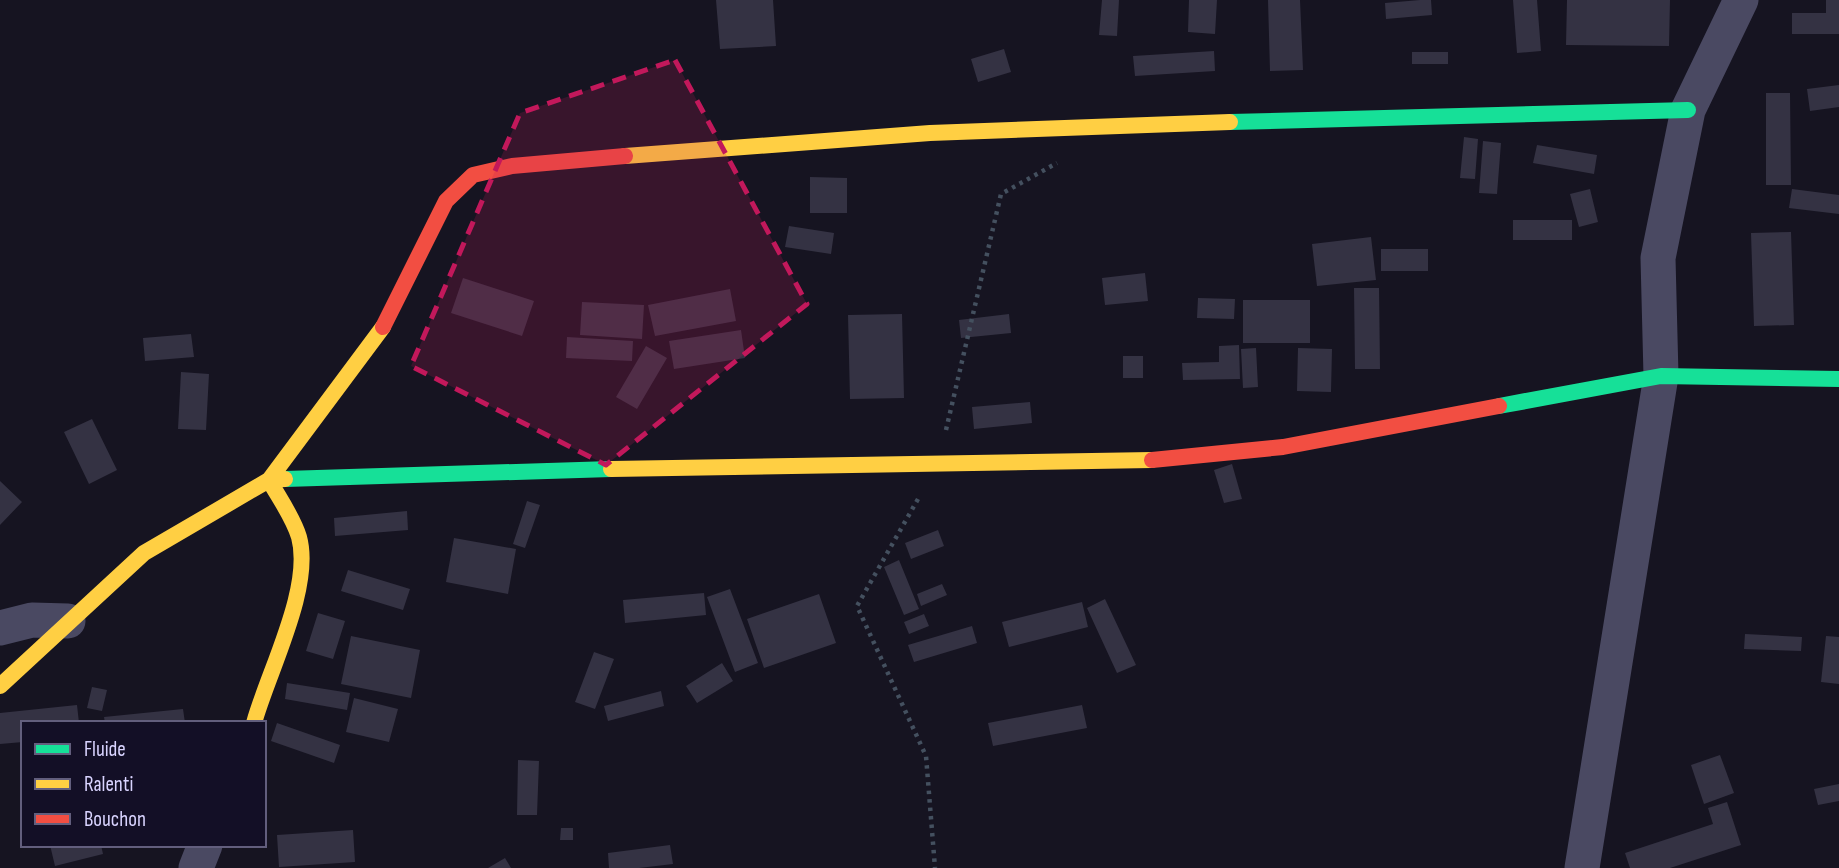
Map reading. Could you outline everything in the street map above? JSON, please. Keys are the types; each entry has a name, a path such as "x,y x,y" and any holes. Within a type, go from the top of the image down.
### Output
{"street":[{"path":"1582,868 1661,376 1658,258 1688,110 1741,0"},
{"path":"0,686 144,553 269,480 386,323 446,201 473,175 526,164 989,130 1327,118 1688,110"},
{"path":"269,480 666,467 937,466 1148,460 1283,447 1661,376 1839,379"},
{"path":"254,721 302,572 299,538 269,480"},
{"path":"0,628 32,620 68,621"},
{"path":"196,868 204,847"}],"highlighted area":[{"path":"675,60 807,304 606,465 411,366 520,113"}],"building":[{"path":"716,0 773,0 776,46 720,49"},
{"path":"1102,0 1119,0 1117,36 1099,35"},
{"path":"1189,0 1217,0 1215,34 1188,32"},
{"path":"1268,0 1300,0 1303,70 1270,71"},
{"path":"1431,0 1432,15 1386,19 1385,3"},
{"path":"1513,0 1537,0 1541,51 1517,53"},
{"path":"1567,0 1670,0 1669,46 1566,45"},
{"path":"1826,0 1839,0 1839,34 1792,34 1792,13 1826,13"},
{"path":"1004,49 1011,72 978,82 971,59"},
{"path":"1214,51 1215,71 1135,76 1133,56"},
{"path":"1412,52 1448,52 1448,64 1412,64"},
{"path":"1839,85 1839,107 1810,111 1807,89"},
{"path":"1766,93 1790,93 1791,185 1766,185"},
{"path":"1464,137 1478,139 1475,179 1460,178"},
{"path":"1483,141 1501,143 1497,194 1479,193"},
{"path":"1537,145 1597,155 1594,174 1533,163"},
{"path":"810,177 847,178 847,213 810,213"},
{"path":"1590,189 1598,222 1579,227 1570,194"},
{"path":"1792,189 1839,195 1839,214 1789,208"},
{"path":"1513,220 1572,220 1572,240 1513,240"},
{"path":"789,226 834,233 831,254 785,247"},
{"path":"1791,232 1794,325 1754,326 1751,233"},
{"path":"1371,237 1376,280 1317,286 1312,244"},
{"path":"1381,249 1428,249 1428,271 1381,271"},
{"path":"1145,273 1148,301 1105,305 1102,278"},
{"path":"463,278 534,301 522,336 451,313"},
{"path":"1354,288 1379,288 1380,369 1355,369"},
{"path":"730,289 736,321 655,336 648,305"},
{"path":"1198,298 1235,299 1234,319 1197,318"},
{"path":"1243,300 1310,300 1310,343 1243,343"},
{"path":"582,302 644,305 642,339 580,335"},
{"path":"902,314 904,398 850,399 848,315"},
{"path":"1009,314 1011,333 961,338 959,320"},
{"path":"741,330 745,358 674,369 669,341"},
{"path":"191,334 194,357 145,361 143,338"},
{"path":"567,337 633,341 632,361 566,358"},
{"path":"1239,345 1240,379 1183,380 1182,363 1219,362 1219,346"},
{"path":"646,346 667,358 637,409 616,397"},
{"path":"1256,348 1258,387 1243,388 1241,349"},
{"path":"1298,348 1332,349 1331,392 1297,391"},
{"path":"1123,356 1143,356 1143,378 1123,378"},
{"path":"181,372 209,374 206,430 178,429"},
{"path":"1030,402 1032,423 974,429 972,407"},
{"path":"92,419 117,470 89,484 64,432"},
{"path":"1232,464 1242,499 1224,503 1214,470"},
{"path":"0,481 22,502 0,525"},
{"path":"527,501 540,505 525,548 513,544"},
{"path":"407,511 408,530 335,536 334,518"},
{"path":"938,530 944,546 911,559 905,543"},
{"path":"454,538 516,549 508,594 446,582"},
{"path":"899,560 919,609 904,615 884,567"},
{"path":"348,570 410,589 403,610 341,591"},
{"path":"942,584 947,595 921,606 917,594"},
{"path":"730,589 758,663 735,672 707,597"},
{"path":"704,593 706,615 625,623 623,600"},
{"path":"819,594 836,643 764,668 747,619"},
{"path":"1105,599 1136,665 1117,673 1087,608"},
{"path":"1082,602 1088,627 1009,647 1002,622"},
{"path":"318,613 345,621 333,659 306,651"},
{"path":"924,614 929,626 909,634 904,622"},
{"path":"972,626 977,643 914,662 908,645"},
{"path":"1745,634 1802,637 1801,651 1744,649"},
{"path":"351,636 420,650 411,698 341,684"},
{"path":"1826,636 1839,637 1839,684 1821,682"},
{"path":"594,652 614,659 595,709 575,702"},
{"path":"722,663 733,681 697,703 686,686"},
{"path":"287,683 350,693 347,710 285,699"},
{"path":"92,687 107,690 102,711 87,708"},
{"path":"661,691 664,706 608,721 604,706"},
{"path":"354,698 398,709 389,742 346,732"},
{"path":"77,705 79,721 21,721 21,742 0,744 0,713"},
{"path":"1082,705 1087,728 993,746 988,723"},
{"path":"183,709 185,721 105,721 104,717"},
{"path":"277,723 340,745 334,763 271,741"},
{"path":"1720,755 1734,793 1704,804 1691,765"},
{"path":"518,760 539,761 537,815 517,815"},
{"path":"1839,784 1839,801 1818,805 1814,789"},
{"path":"1727,802 1741,845 1670,868 1630,868 1625,853 1713,824 1708,808"},
{"path":"561,828 573,828 573,840 560,840"},
{"path":"353,830 355,862 279,867 277,835"},
{"path":"670,845 673,864 609,868 608,853"},
{"path":"50,847 101,847 103,854 55,866"},
{"path":"505,858 511,868 488,868"}],"traffic: fast":[{"path":"1230,122 1688,110"},
{"path":"1499,406 1661,376 1839,379"},
{"path":"285,479 611,469"}],"traffic: slow":[{"path":"625,156 930,133 1230,122"},
{"path":"0,686 144,553 269,480 383,327"},
{"path":"611,469 1152,460"},
{"path":"255,721 287,630 300,580 302,558 299,537 290,515 269,480 285,479"}],"traffic: jam":[{"path":"383,327 446,201 473,175 512,166 625,156"},
{"path":"1152,460 1283,447 1499,406"}]}
